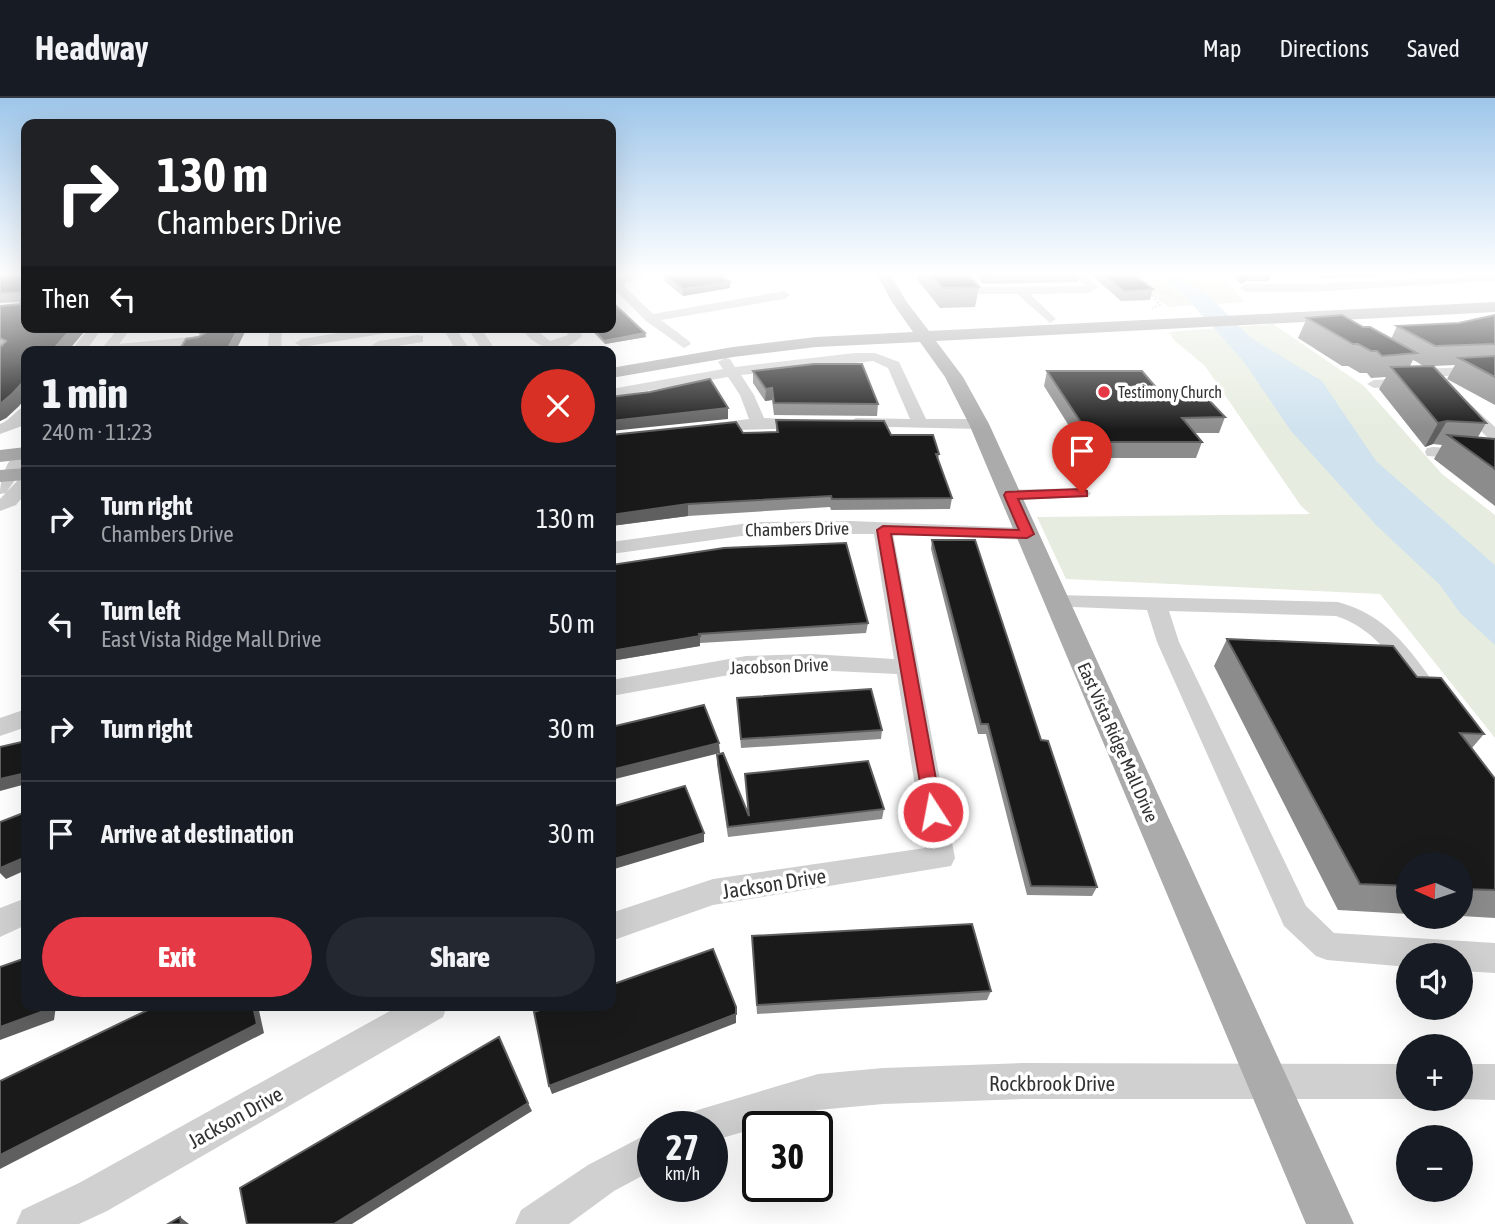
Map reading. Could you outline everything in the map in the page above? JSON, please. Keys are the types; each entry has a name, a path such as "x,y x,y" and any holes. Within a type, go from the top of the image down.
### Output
{"main road":[{"name":"East Vista Ridge Mall Drive","path":"916,326 954,377 979,424 1330,1224"},
{"path":"616,372 719,354 979,326"},
{"path":"616,356 684,344 819,330 919,331 994,326"},
{"path":"0,456 21,454"}],"street":[{"path":"660,326 684,344"},
{"path":"305,346 359,333"},
{"path":"361,346 418,333"},
{"path":"531,333 541,344 552,346 575,336 574,333"},
{"path":"172,346 201,340"},
{"path":"719,354 747,395 758,423"},
{"path":"616,392 732,372 875,357 894,365 920,424"},
{"path":"1374,384 1430,381 1495,370"},
{"path":"1430,381 1495,436"},
{"path":"0,429 16,423 21,417"},
{"path":"690,430 758,423 979,424"},
{"path":"1433,452 1495,456"},
{"path":"0,506 10,501 13,479 21,463"},
{"path":"1010,495 1082,493"},
{"name":"Chambers Drive","path":"616,547 755,528 851,527 1027,534"},
{"path":"883,530 942,858"},
{"path":"1056,601 1338,609 1359,614 1384,631 1439,708"},
{"path":"1156,604 1168,642 1295,916 1327,946 1396,952"},
{"name":"Jacobson Drive","path":"616,687 746,664 811,662 907,667"},
{"path":"0,727 21,720"},
{"name":"Jackson Drive","path":"616,925 713,892 942,858"},
{"path":"0,923 21,913"},
{"path":"1473,957 1495,958"},
{"name":"Jackson Drive","path":"36,1224 105,1190 422,1011"},
{"name":"Rockbrook Drive","path":"728,1117 818,1092 883,1086 1023,1081 1396,1082"},
{"path":"1473,1082 1495,1082"},
{"path":"535,1224 601,1178 637,1158"}],"shaded area":[{"path":"1275,326 1364,386 1442,474 1495,515 1495,738 1380,594 1066,579 1037,517 1310,514 1301,506 1205,366 1174,340 1169,332"}],"water":[{"path":"1211,326 1239,326 1251,338 1322,381 1376,461 1495,565 1495,645 1460,613 1440,585 1376,525 1291,431 1244,362"}],"building":[{"path":"0,326 21,326 21,333 68,333 56,346 21,346 21,384 0,404 0,347 6,341 0,338"},
{"path":"616,326 637,326 645,333 604,341 597,333 616,333"},
{"path":"1320,326 1370,327 1417,353 1382,356 1377,351 1353,344"},
{"path":"1397,326 1495,326 1495,344 1435,346"},
{"path":"205,333 236,333 229,346 182,346 186,339"},
{"path":"1495,356 1495,377 1459,358"},
{"path":"814,364 862,364 878,404 774,403 772,388 766,389 753,371"},
{"path":"1433,366 1486,423 1438,423 1391,367"},
{"path":"1047,371 1142,371 1165,398 1206,397 1225,417 1182,418 1202,442 1094,442"},
{"path":"710,379 728,408 616,420 616,396"},
{"path":"776,420 884,421 891,435 933,435 939,454 936,454 952,498 832,499 831,496 688,504 616,514 616,434 736,422 743,433 778,432"},
{"path":"1448,435 1495,439 1495,469"},
{"path":"932,540 975,540 1041,740 1048,741 1097,887 1031,886 988,724 981,724"},
{"path":"846,543 868,623 699,634 700,636 616,650 616,564 724,548"},
{"path":"1227,639 1393,646 1417,677 1441,678 1484,734 1460,733 1495,779 1495,890 1474,889 1474,852 1396,852 1396,885 1360,884"},
{"path":"871,689 882,730 741,739 737,698"},
{"path":"704,705 719,743 616,769 616,726"},
{"path":"21,742 21,774 0,779 0,747"},
{"path":"723,753 749,816 745,774 868,761 884,809 728,827 717,755"},
{"path":"685,786 704,833 616,859 616,806"},
{"path":"21,814 21,859 0,868 0,822"},
{"path":"972,924 991,991 757,1005 752,936"},
{"path":"713,949 736,1007 736,1014 549,1086 534,1012 616,1011 616,983"},
{"path":"21,960 21,1011 44,1011 0,1027 0,967"},
{"path":"146,1011 254,1011 257,1024 0,1155 0,1081"},
{"path":"499,1037 528,1103 334,1224 247,1224 240,1188"},
{"path":"180,1217 181,1224 168,1224"}],"place":[{"name":"Testimony Church","path":"1104,392"}],"route":[{"path":"933,812 883,530 1027,534 1010,495 1082,493"}]}
